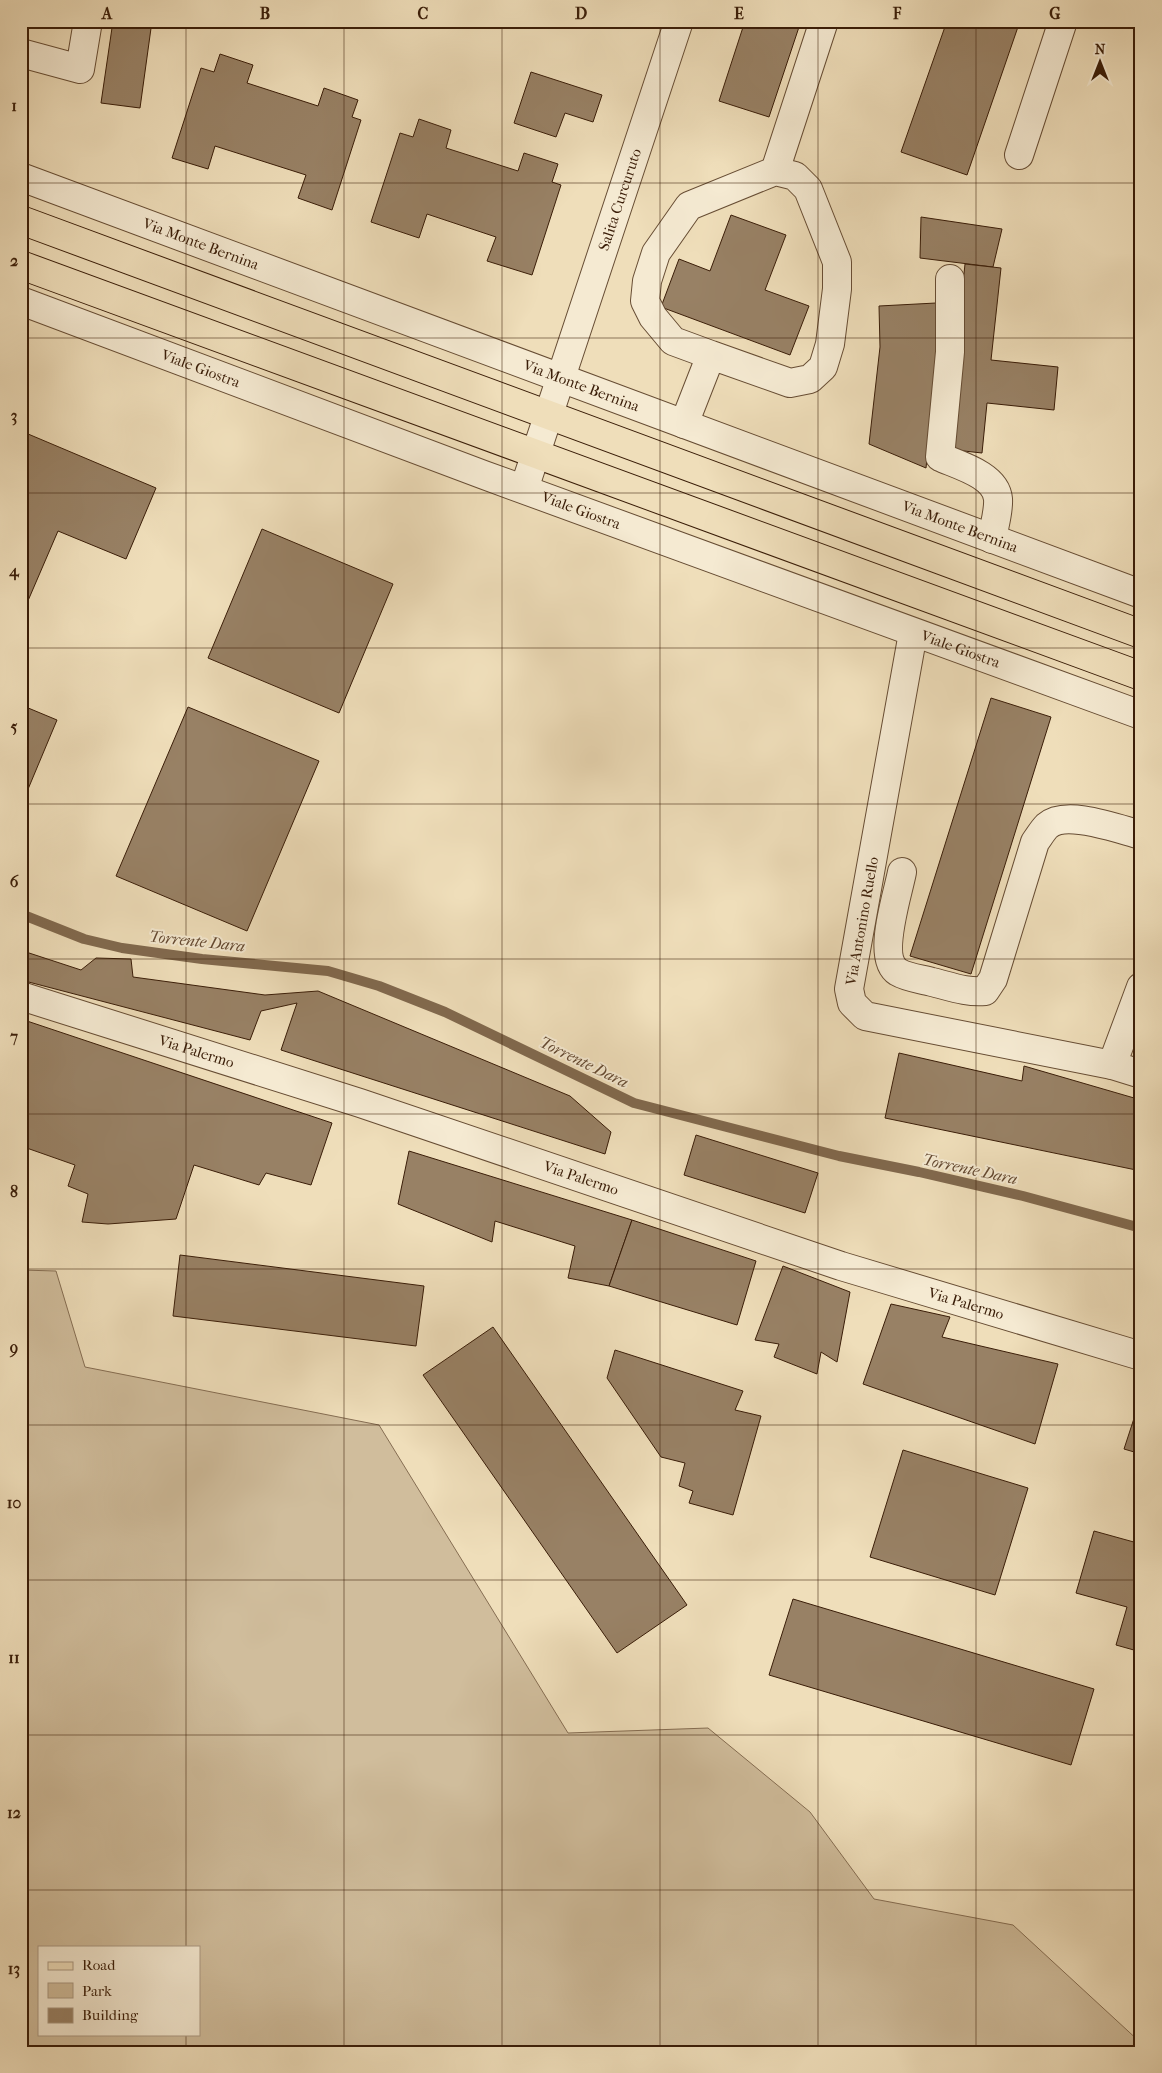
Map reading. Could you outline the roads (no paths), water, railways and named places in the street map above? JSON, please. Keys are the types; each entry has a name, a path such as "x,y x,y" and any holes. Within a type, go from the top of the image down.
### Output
{"main road":[{"path":"21,220 1141,634"},
{"path":"21,265 1141,676"}],"street":[{"path":"21,53 80,69 88,21"},
{"name":"Salita Curcuruto","path":"524,489 679,21"},
{"path":"775,171 824,21"},
{"path":"1019,155 1063,21"},
{"path":"775,171 795,176 808,189 836,262 838,288 832,335 823,367 810,379 790,383 711,355 673,341 653,317 645,300 647,280 656,252 689,206 775,171"},
{"name":"Via Monte Bernina","path":"21,177 1141,594"},
{"path":"950,279 950,352 940,457 986,479 995,489 998,499 992,538"},
{"name":"Viale Giostra","path":"21,301 913,633 1141,715"},
{"path":"684,424 711,355"},
{"name":"Via Antonino Ruello","path":"913,633 849,989 852,1003 865,1016 1112,1066 1141,1074"},
{"name":"Via Antonino Ruello","path":"902,872 887,948 890,962 898,972 914,978 974,992 985,991 993,979 1035,842 1048,825 1064,820 1078,819 1141,835"},
{"path":"1112,1066 1141,987"},
{"name":"Via Palermo","path":"21,996 360,1102 841,1266 1141,1356"}],"waterway":[{"name":"Torrente Dara","path":"21,914 84,939 122,948 202,959 328,971 379,986 445,1012 634,1103 839,1156 1023,1196 1141,1228"}]}
